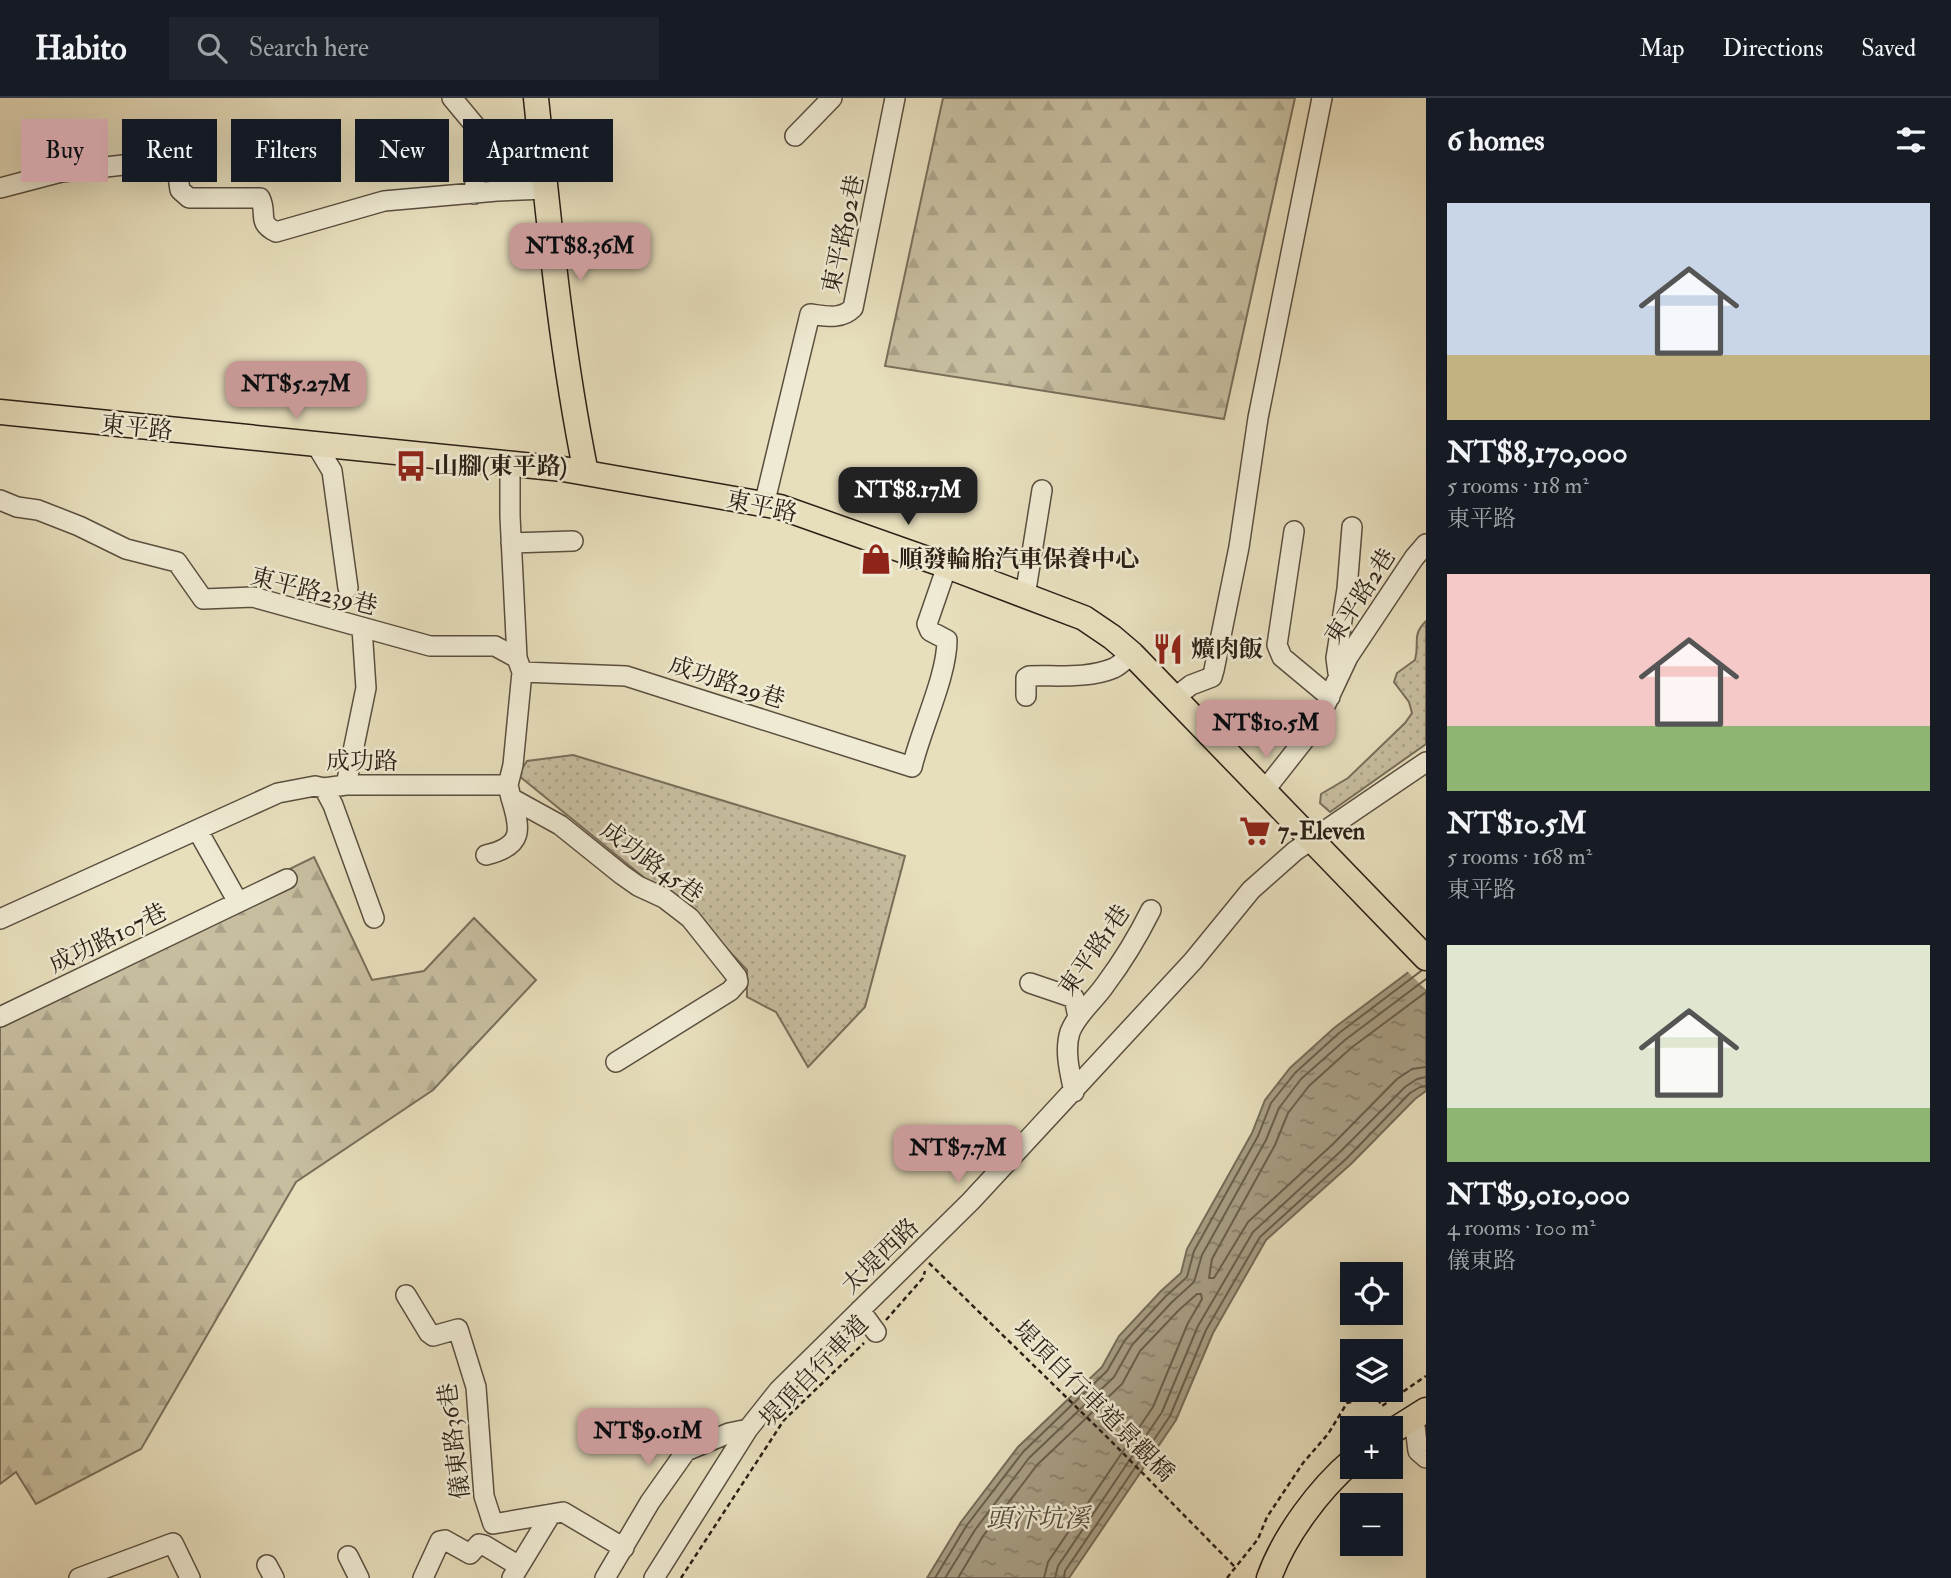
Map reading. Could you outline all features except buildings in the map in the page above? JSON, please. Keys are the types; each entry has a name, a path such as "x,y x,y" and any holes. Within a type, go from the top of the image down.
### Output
{"main road":[{"path":"536,98 573,407 586,474"},
{"name":"東平路","path":"0,412 510,464 586,474 764,505 794,511 1084,618 1132,654 1426,958"},
{"path":"1403,1425 1420,1414"},
{"path":"1269,1576 1287,1539 1340,1472"}],"street":[{"path":"452,98 477,128 474,194"},
{"path":"795,136 832,98"},
{"name":"東平路92巷","path":"764,505 810,314 846,316 853,308 895,98"},
{"path":"1174,698 1191,685 1212,677 1214,670 1239,547 1258,418 1322,98"},
{"path":"0,188 61,172 168,160 176,162 180,190 189,198 260,198 263,204 262,220 268,228 276,232 384,201 545,189"},
{"path":"317,446 335,565"},
{"path":"317,446 332,471 348,587"},
{"path":"486,855 502,851 514,841 517,834 517,817 509,791 520,665 511,543 510,464"},
{"path":"1025,596 1042,490"},
{"name":"東平路239巷","path":"0,500 17,507 38,510 127,549 177,562 203,599 253,597 430,646 495,646 520,665"},
{"name":"東平路2巷","path":"1339,678 1336,658 1347,589 1352,527"},
{"path":"1294,531 1277,645 1282,657 1330,697"},
{"path":"511,543 573,541"},
{"name":"東平路2巷","path":"1264,791 1316,724 1348,657 1426,544"},
{"name":"成功路29巷","path":"520,665 626,676 912,767 947,656 947,640 930,631 927,624 947,566"},
{"path":"346,785 366,688 362,628"},
{"path":"1026,696 1026,678 1029,676 1084,675 1115,667 1132,654"},
{"name":"太堤西路","path":"654,1578 748,1429 779,1390 971,1201 1074,1092 1193,961 1251,890 1280,862 1426,762"},
{"name":"成功路","path":"0,919 278,793 315,786 324,788 346,785 509,791"},
{"path":"324,788 374,918"},
{"name":"成功路45巷","path":"509,791 561,825 638,886 664,898 690,918 737,977 738,982 730,990 616,1062"},
{"path":"198,831 238,902"},
{"name":"成功路107巷","path":"0,1017 287,879"},
{"name":"東平路1巷","path":"1074,1092 1068,1064 1069,1035 1078,1017 1086,1011 1136,940 1151,910"},
{"name":"東平路1巷","path":"1030,983 1074,998 1078,1017"},
{"name":"儀東路36巷","path":"406,1295 425,1328 433,1336 458,1329 476,1387 484,1496 493,1524 563,1513 624,1548"},
{"path":"860,1310 876,1332"},
{"path":"1420,1414 1418,1451 1426,1458"},
{"path":"605,1578 650,1502 686,1451 730,1433 748,1429"},
{"path":"423,1578 440,1541 445,1540 470,1554 479,1544 484,1545 515,1572 551,1514"},
{"path":"79,1578 173,1543 190,1578"},
{"path":"348,1556 359,1578"}],"path":[{"name":"堤頂自行車道","path":"681,1578 784,1420 876,1332 923,1278 926,1261"},
{"name":"堤頂自行車道景觀橋","path":"926,1261 1236,1567"},
{"path":"1227,1578 1258,1539 1267,1517 1347,1403 1377,1396 1382,1406 1426,1376"}],"green space":[{"path":"943,98 1295,98 1224,419 885,366"},
{"path":"1426,621 1426,744 1330,812 1320,803 1321,794 1348,778 1412,713 1409,702 1394,682 1397,673 1415,660 1417,635"},
{"path":"573,755 905,856 865,1007 808,1067 776,1012 747,997 747,970 712,933 518,775 527,761"},
{"path":"314,857 372,980 424,971 474,918 536,980 433,1090 296,1182 141,1449 36,1504 16,1472 0,1484 0,1011"}],"water":[{"name":"頭汴坑溪","path":"1426,959 1426,1091 1352,1163 1266,1240 1213,1333 1176,1420 1069,1578 927,1578 961,1522 1018,1447 1102,1367 1119,1336 1181,1273 1187,1249 1252,1133 1265,1100 1290,1068 1334,1028"}],"pier":[{"path":"1426,955 1426,990 1406,970"}],"place":[{"name":"山腳(東平路)","path":"411,466"},
{"name":"順發輪胎汽車保養中心","path":"876,559"},
{"name":"爌肉飯","path":"1168,649"},
{"name":"7-Eleven","path":"1255,831"}]}
